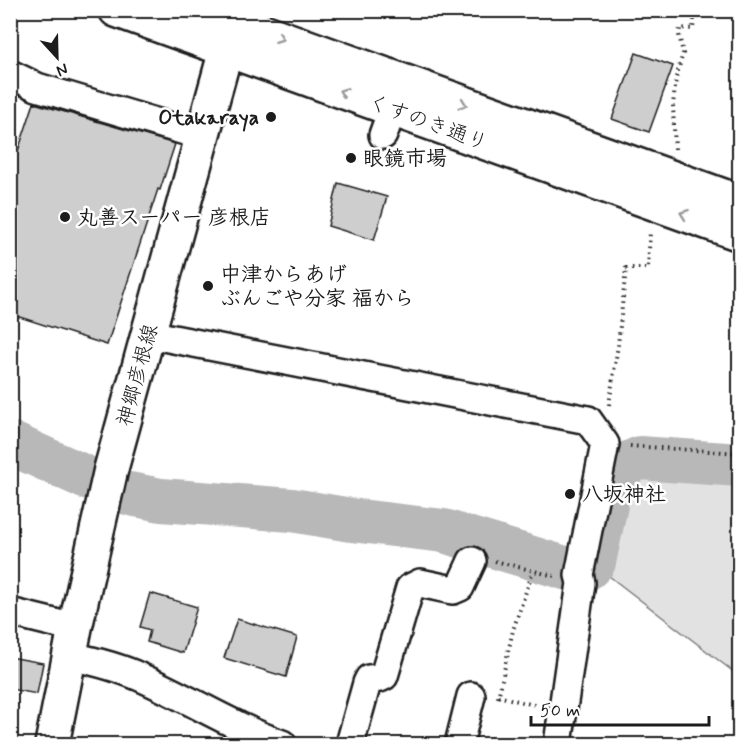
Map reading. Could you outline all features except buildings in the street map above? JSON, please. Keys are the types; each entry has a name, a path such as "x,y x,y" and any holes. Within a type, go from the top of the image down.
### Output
{"main road":[{"name":"くすのき通り","path":"116,10 226,23 740,202"},
{"name":"くすのき通り","path":"226,23 388,122 740,234"},
{"name":"神郷彦根線","path":"52,744 72,642 111,469 202,136 226,23"}],"street":[{"path":"10,74 37,87 202,136"},
{"path":"148,334 588,420 600,436 558,744"},
{"path":"350,744 369,679 384,676 410,588 420,583 453,590 460,587 472,561"},
{"path":"10,612 72,642 97,662 200,698 260,736 282,744"},
{"path":"459,744 471,696"}],"path":[{"path":"676,159 673,105 676,78 683,53 679,35 680,28 693,29 695,10"},
{"path":"652,225 648,268 627,268 607,418 600,436 740,453"},
{"path":"472,561 485,559 533,571 581,572"},
{"path":"471,696 497,702 513,630 533,571"},
{"path":"498,696 564,712"}],"shaded area":[{"path":"637,466 739,473 739,676 596,566 607,558 618,480 627,471"}],"waterway":[{"path":"10,443 85,477"},
{"path":"130,494 161,500 292,510 351,520 444,531 568,569 588,568 594,562 611,481 622,466 640,458 740,465"}],"place":[{"name":"Otakaraya","path":"271,117"},
{"name":"眼鏡市場","path":"351,158"},
{"name":"丸善スーパー 彦根店","path":"65,217"},
{"name":"中津からあげ ぶんごや分家 福から","path":"208,286"},
{"name":"八坂神社","path":"570,494"}]}
